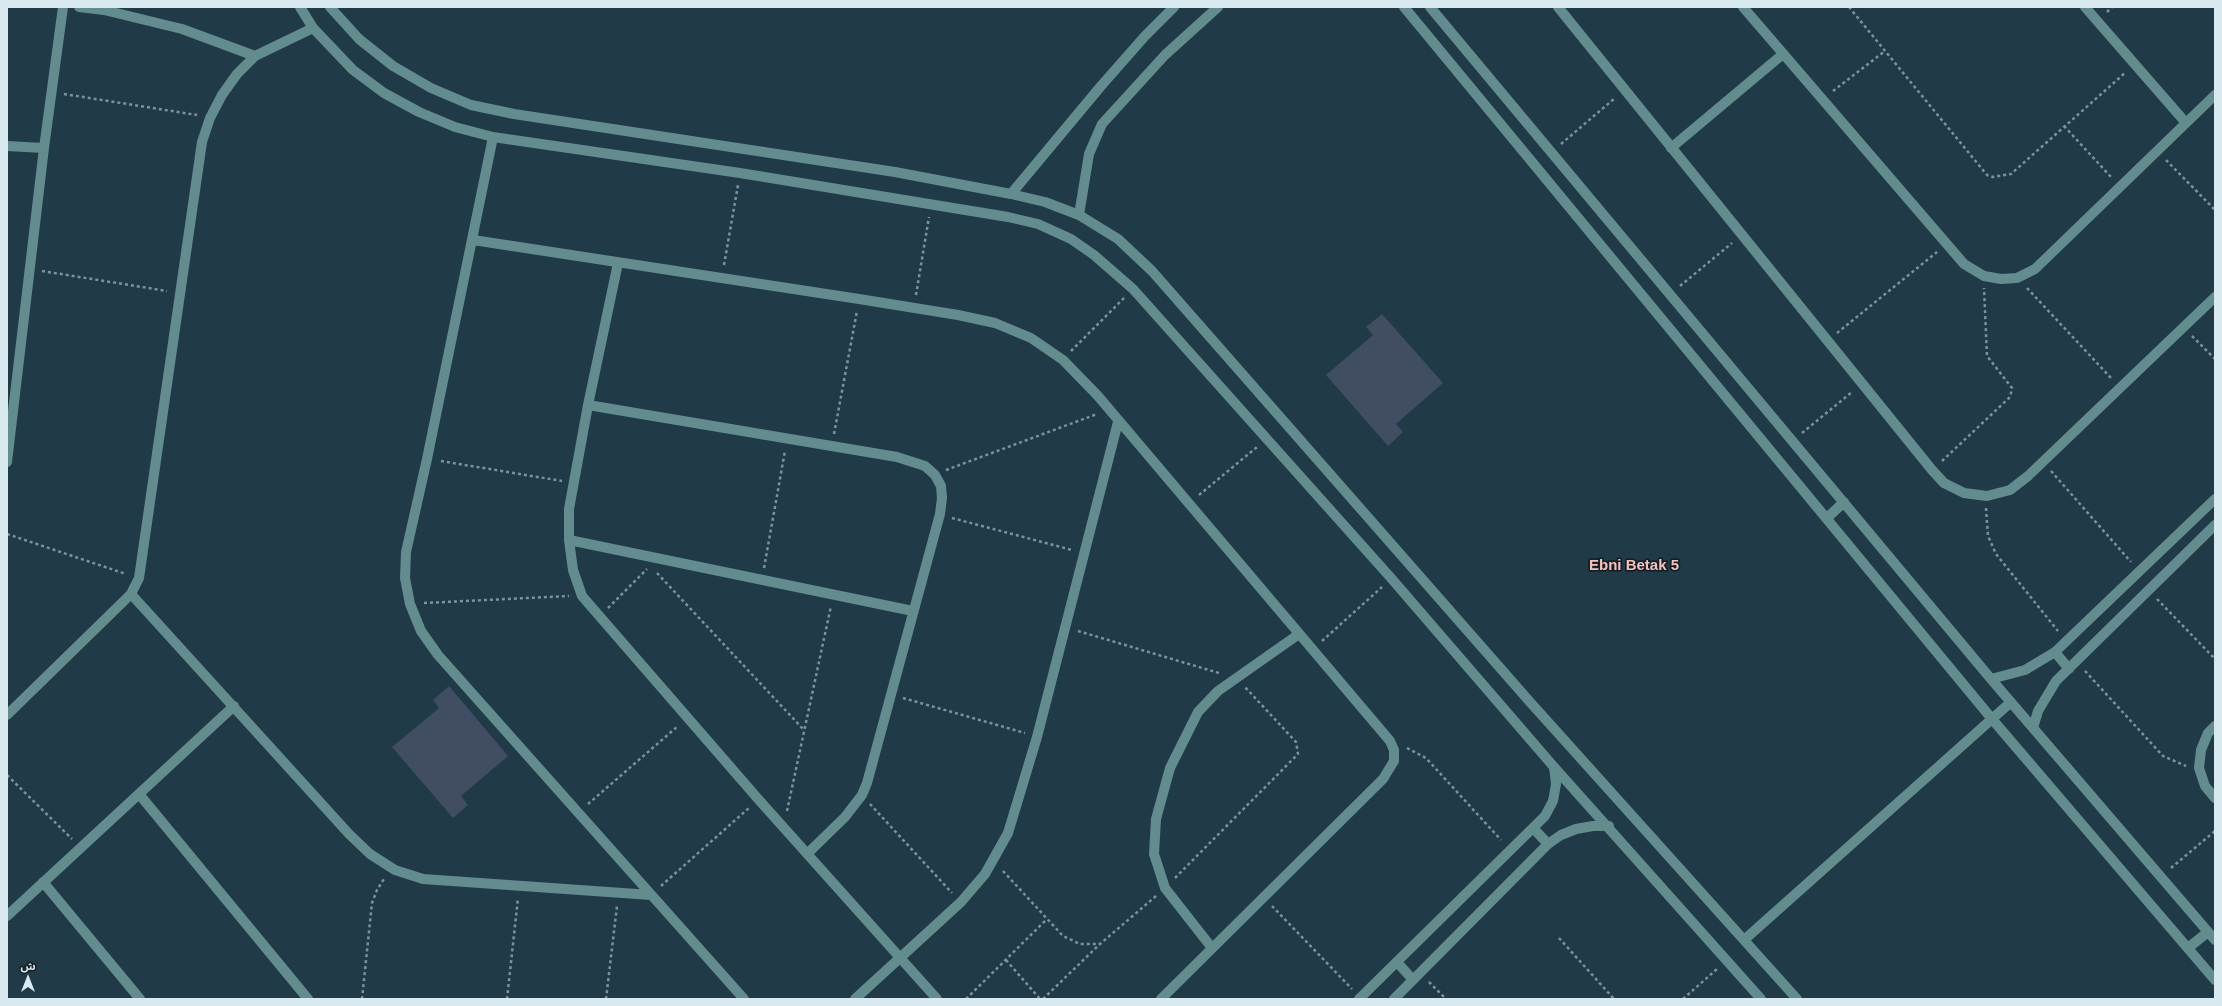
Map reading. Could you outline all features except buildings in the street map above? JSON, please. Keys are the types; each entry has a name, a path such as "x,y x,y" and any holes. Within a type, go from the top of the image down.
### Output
{"street":[{"path":"7,462 44,148 63,7"},
{"path":"79,7 104,10 167,24 220,41 255,56"},
{"path":"300,7 313,28 353,70 384,93 418,112 455,127 493,137 740,173 1008,217 1038,224 1071,239 1094,255 1133,289 1391,578 1554,767 1609,826 1761,999"},
{"path":"330,7 359,39 393,66 431,88 471,105 514,114 895,172 1011,194 1046,202 1079,215 1118,239 1152,271 1536,708 1796,999"},
{"path":"1011,194 1106,80 1145,36 1174,7"},
{"path":"1079,215 1088,154 1102,124 1165,55 1218,7"},
{"path":"1404,7 1992,719 2215,980"},
{"path":"1430,7 2011,702 2215,940"},
{"path":"1558,7 1932,470 1944,483 1964,493 1987,496 2010,490 2043,462 2215,297"},
{"path":"1742,7 1964,264 1984,276 2001,279 2017,278 2034,269 2215,95"},
{"path":"2085,7 2186,123"},
{"path":"7,715 131,594 138,578 196,167 202,142 210,118 222,95 237,74 255,56 313,28"},
{"path":"1671,148 1783,54"},
{"path":"493,137 427,459 406,552 405,578 410,604 421,631 438,655 744,999"},
{"path":"7,146 44,148"},
{"path":"472,240 859,299 995,323 1031,338 1063,360 1098,396 1118,422 1390,741 1394,750 1394,761 1384,779 1161,999"},
{"path":"618,263 572,483 569,540 573,570 582,596 758,800 808,853 937,999"},
{"path":"588,405 788,438 913,462 925,466 935,475 941,486 942,492 940,514 872,767 862,795 845,817 808,853"},
{"path":"855,999 961,902 994,861 1008,833 1016,811 1037,737 1064,627 1118,422"},
{"path":"1992,679 2025,670 2055,652 2215,499"},
{"path":"1827,518 1844,502"},
{"path":"2033,728 2046,696 2056,681 2215,525"},
{"path":"569,540 913,611"},
{"path":"131,594 349,834 370,854 395,870 423,879 651,895"},
{"path":"1212,948 1165,888 1154,854 1156,819 1170,768 1198,712 1218,691 1299,634"},
{"path":"2055,652 2073,665"},
{"path":"1744,940 2011,702"},
{"path":"7,916 234,706"},
{"path":"2215,726 2208,733 2200,750 2199,768 2205,786 2215,798"},
{"path":"1360,999 1546,816 1553,801 1556,784 1554,767"},
{"path":"138,794 308,999"},
{"path":"1394,999 1548,844 1561,835 1576,829 1592,826 1609,826"},
{"path":"1534,829 1548,844"},
{"path":"43,882 140,999"},
{"path":"2188,948 2208,932"},
{"path":"1397,962 1417,977"}],"path":[{"path":"1849,7 1987,175 1999,178 2011,174 2135,64"},
{"path":"1822,99 1885,51"},
{"path":"1551,152 1624,90"},
{"path":"52,92 210,118"},
{"path":"2064,126 2120,187"},
{"path":"2158,151 2215,210"},
{"path":"721,278 740,173"},
{"path":"914,308 931,205"},
{"path":"1670,294 1742,235"},
{"path":"1828,341 1947,244"},
{"path":"29,270 179,292"},
{"path":"1932,470 2009,398 2011,393 2012,388 1988,356 1984,276"},
{"path":"2017,278 2120,388"},
{"path":"1063,360 1133,289"},
{"path":"832,446 859,299"},
{"path":"2184,327 2215,359"},
{"path":"1793,440 1862,384"},
{"path":"935,475 1109,410"},
{"path":"762,580 788,438"},
{"path":"1188,504 1266,439"},
{"path":"427,459 572,483"},
{"path":"2043,462 2139,572"},
{"path":"1987,496 1986,516 1988,536 1996,554 2066,641"},
{"path":"940,514 1084,553"},
{"path":"7,534 138,578"},
{"path":"600,616 650,566 640,555"},
{"path":"655,571 804,730"},
{"path":"1312,649 1391,578"},
{"path":"2148,590 2215,659"},
{"path":"784,827 833,594"},
{"path":"410,604 582,596"},
{"path":"1006,960 1041,999 1100,944 1165,888 1298,754 1296,742 1237,678 1064,627"},
{"path":"2073,665 2164,756 2181,765 2199,768"},
{"path":"891,695 1037,737"},
{"path":"578,812 688,718"},
{"path":"1390,741 1426,758 1511,851"},
{"path":"7,775 81,848"},
{"path":"862,795 961,902"},
{"path":"651,895 758,800"},
{"path":"2160,876 2215,831"},
{"path":"994,861 1063,936 1080,944 1100,944"},
{"path":"362,999 372,903 384,878 395,870"},
{"path":"507,999 519,885"},
{"path":"606,999 619,892"},
{"path":"1264,897 1360,999"},
{"path":"966,999 1047,919"},
{"path":"1559,938 1614,999"},
{"path":"1683,999 1727,961"},
{"path":"1417,977 1446,999"}],"district":[{"name":"Ebni Betak 5","path":"1634,566"}]}
